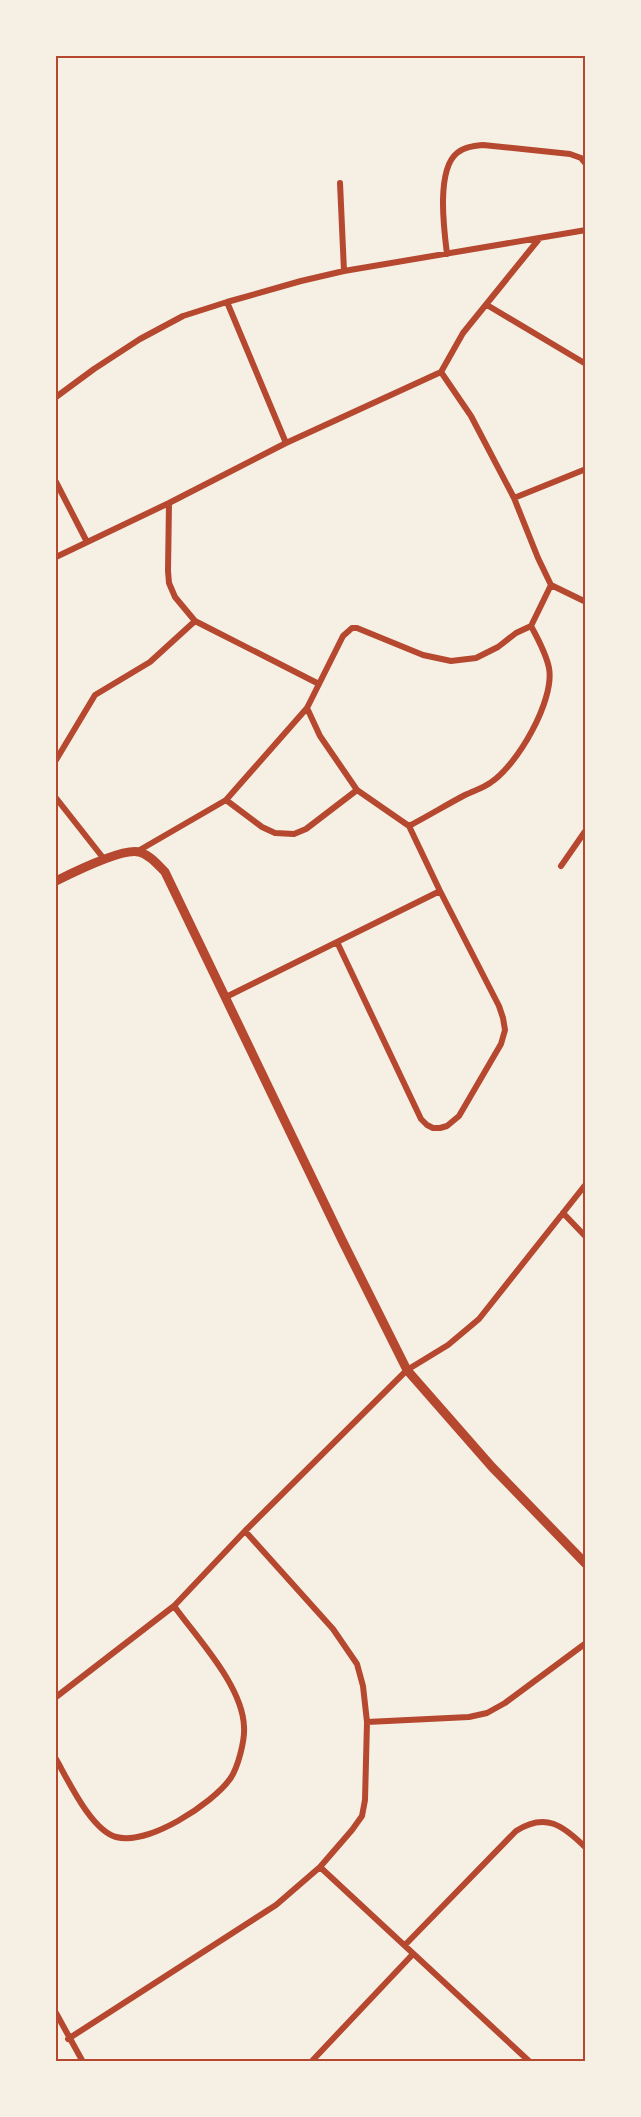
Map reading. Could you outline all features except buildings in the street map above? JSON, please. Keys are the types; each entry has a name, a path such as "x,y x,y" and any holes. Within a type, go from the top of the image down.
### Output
{"street":[{"path":"447,254 444,227 445,176 451,159 456,154 471,147 483,145 552,151 584,158"},
{"path":"340,183 344,271"},
{"path":"56,397 140,339 183,316 227,302 344,271 585,230"},
{"path":"56,557 286,443 441,372 463,333 539,239"},
{"path":"227,302 286,443"},
{"path":"487,305 585,364"},
{"path":"441,372 471,416 514,498 538,558 552,585 585,602"},
{"path":"514,498 585,469"},
{"path":"56,482 87,542"},
{"path":"170,502 169,583 175,597 195,621 319,684"},
{"path":"56,881 104,859 137,852 226,800 307,708 344,636 352,628 423,655 451,661 476,658 531,626 552,585"},
{"path":"56,760 95,695 150,662 195,621"},
{"path":"409,826 491,783 505,770 528,738 544,704 549,680 546,657 531,626"},
{"path":"307,708 320,736 357,790 409,826 499,1006 505,1030 501,1044 459,1116 447,1126 433,1128 421,1119 337,942"},
{"path":"226,800 262,827 275,833 294,834 306,829 357,790"},
{"path":"56,798 104,859"},
{"path":"561,866 585,831"},
{"path":"137,852 153,859 165,872 407,1370 492,1467 585,1564"},
{"path":"225,997 440,891"},
{"path":"56,1697 174,1606 407,1370 448,1345 479,1319 585,1184"},
{"path":"563,1213 585,1237"},
{"path":"68,2039 276,1905 320,1867 362,1816 365,1800 367,1722 363,1686 357,1664 346,1646 245,1532"},
{"path":"56,1759 99,1827 116,1837 134,1837 154,1832 192,1813 213,1798 231,1777 241,1751 244,1727 240,1705 231,1683 174,1606"},
{"path":"367,1722 470,1717 487,1713 505,1703 585,1643"},
{"path":"405,1945 516,1831 528,1823 544,1821 559,1825 585,1848"},
{"path":"320,1867 530,2061"},
{"path":"311,2061 413,1954"},
{"path":"56,2013 68,2039 83,2061"}]}
